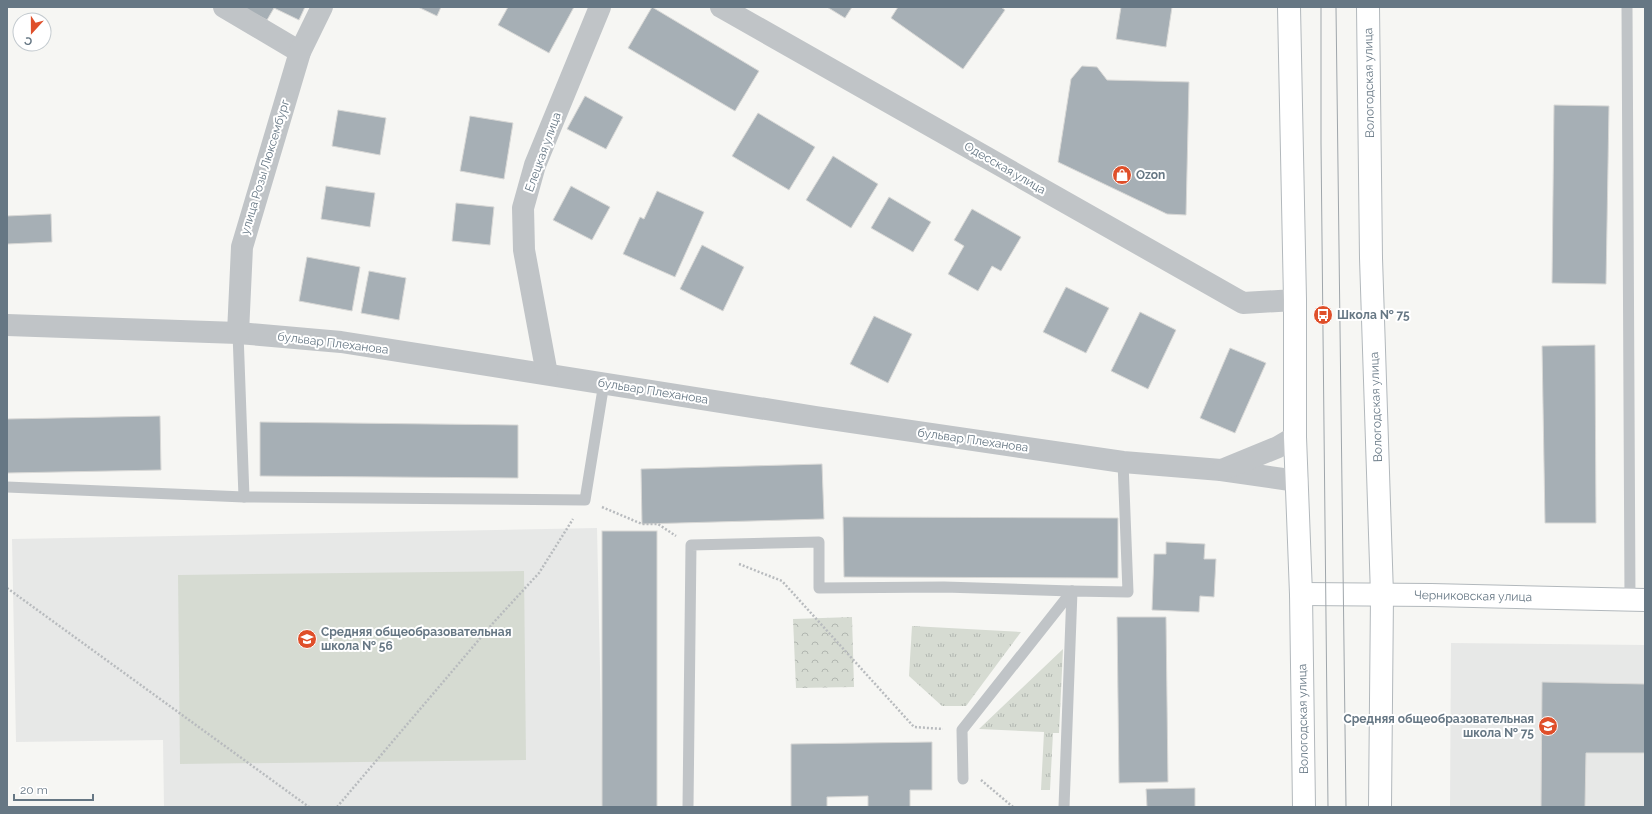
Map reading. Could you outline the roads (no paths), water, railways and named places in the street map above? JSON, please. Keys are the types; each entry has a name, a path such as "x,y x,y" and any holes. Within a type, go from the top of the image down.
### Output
{"main road":[{"name":"Вологодская улица","path":"1289,7 1295,300 1295,437 1301,594 1304,807"},
{"name":"Вологодская улица","path":"1368,7 1371,258 1382,595 1380,807"},
{"name":"Черниковская улица","path":"1301,594 1638,600"}],"street":[{"path":"224,7 300,52"},
{"name":"улица Розы Люксембург","path":"238,333 242,247 300,52 322,7"},
{"name":"Елецкая улица","path":"547,374 524,250 523,208 535,165 600,7"},
{"name":"Одесская улица","path":"721,7 1243,303 1295,300"},
{"name":"бульвар Плеханова","path":"7,325 238,333 341,342 816,417 1123,462 1222,470 1297,481"},
{"path":"1222,470 1278,447 1295,437"}],"lane":[{"path":"1627,7 1638,600"},
{"path":"238,333 244,497"},
{"path":"7,488 244,497 585,500 604,383"},
{"path":"688,807 691,545 819,542 819,588 944,587 1128,592 1123,462"},
{"path":"963,779 962,730 1072,591"},
{"path":"1064,807 1072,591"}],"tram line":[{"path":"1321,7 1328,807"},
{"path":"1336,7 1346,807"}],"place":[{"name":"Ozon","path":"1122,175"},
{"name":"Школа № 75","path":"1323,315"},
{"name":"Средняя общеобразовательная школа № 56","path":"307,639"},
{"name":"Средняя общеобразовательная школа № 75","path":"1548,726"}]}
